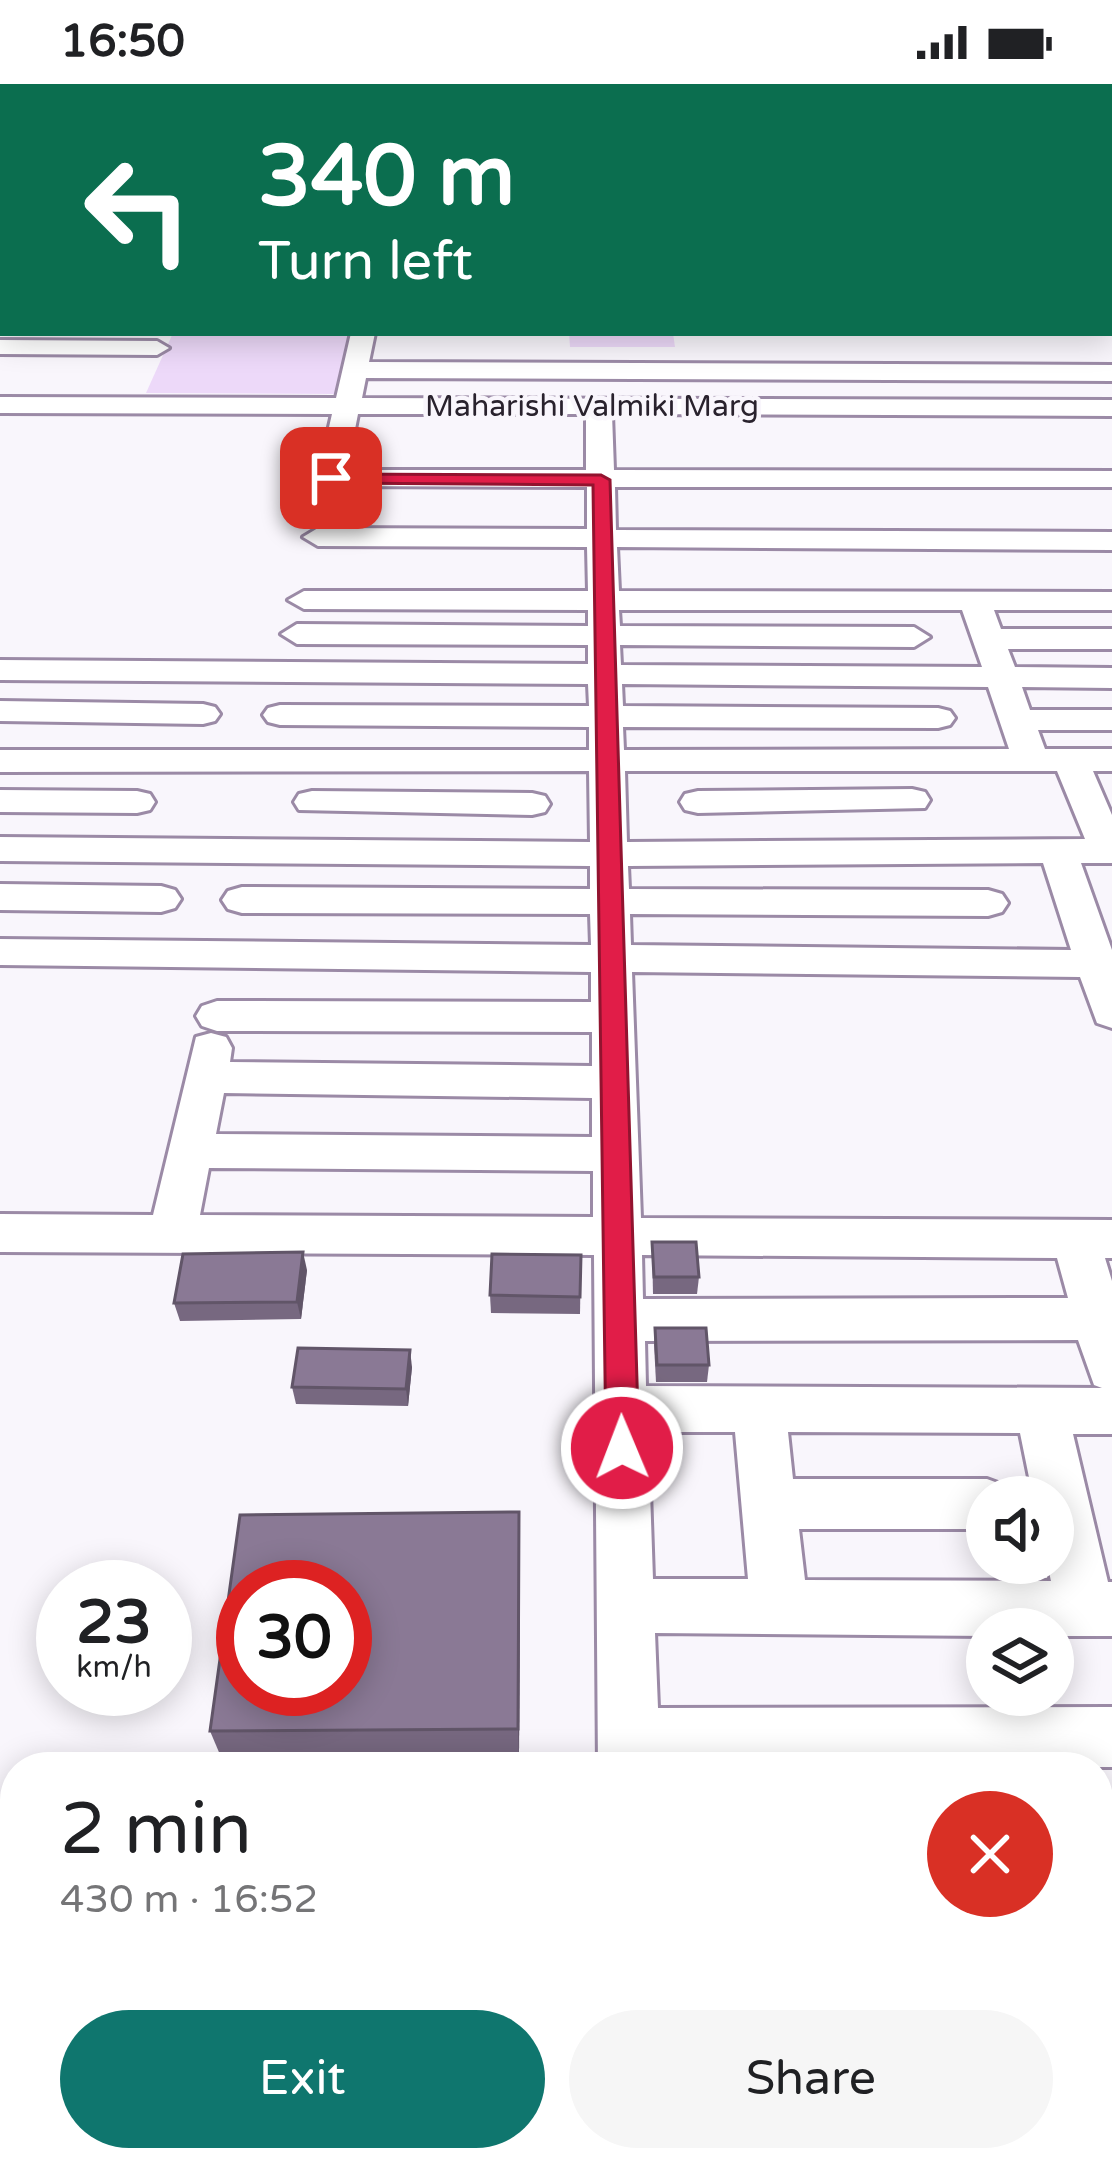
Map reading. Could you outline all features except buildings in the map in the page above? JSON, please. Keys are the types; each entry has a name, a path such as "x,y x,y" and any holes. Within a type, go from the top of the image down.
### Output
{"street":[{"path":"0,347 160,340 147,370 0,370"},
{"path":"270,761 358,351 886,361 1112,351"},
{"path":"652,360 654,407"},
{"path":"886,361 1112,373"},
{"path":"886,361 903,412"},
{"name":"Maharishi Valmiki Marg","path":"0,414 132,402"},
{"name":"Maharishi Valmiki Marg","path":"0,405 132,402 345,411 1112,408"},
{"name":"Maharishi Valmiki Marg","path":"600,411 654,407 1112,418"},
{"path":"600,411 629,1752"},
{"path":"934,479 952,526"},
{"path":"321,522 602,509 875,480 1112,479"},
{"path":"875,480 895,539"},
{"path":"321,522 486,508"},
{"path":"602,509 675,538 895,539 952,526 1112,512"},
{"path":"304,600 537,569 602,509"},
{"path":"321,522 537,569 605,658"},
{"path":"952,526 994,540 1112,541"},
{"path":"675,538 679,586"},
{"path":"851,539 863,586"},
{"path":"994,540 1011,587"},
{"path":"605,658 679,586 863,586 903,601 975,601 1011,587 1112,572"},
{"path":"1011,587 1112,601"},
{"path":"903,601 952,761"},
{"path":"975,601 1031,761"},
{"path":"297,634 926,678 1112,678"},
{"path":"0,670 289,672 605,658 914,637"},
{"path":"988,639 1112,639"},
{"path":"280,715 605,658 938,718"},
{"path":"190,761 215,671"},
{"path":"0,712 203,714"},
{"path":"1017,720 1112,720"},
{"path":"0,849 610,854 1111,851 1101,803 1071,760"},
{"path":"0,761 1112,760"},
{"path":"124,850 148,761"},
{"path":"304,852 320,761"},
{"path":"903,761 923,850"},
{"path":"694,762 703,850"},
{"path":"532,763 533,853"},
{"path":"698,802 912,800"},
{"path":"0,801 137,802"},
{"path":"312,802 532,804"},
{"path":"144,953 173,850"},
{"path":"974,850 1003,962"},
{"path":"1058,850 1094,901 1112,1013"},
{"path":"172,1235 252,851"},
{"path":"0,897 161,898"},
{"path":"242,900 988,903"},
{"path":"0,952 1104,963"},
{"path":"218,1016 613,1017"},
{"path":"205,1077 614,1082"},
{"path":"189,1151 616,1154"},
{"path":"0,1233 1094,1239 1098,1319 1112,1370"},
{"path":"619,1320 1098,1319"},
{"path":"622,1409 1112,1411"},
{"path":"759,1409 779,1606"},
{"path":"1040,1410 1052,1476"},
{"path":"769,1504 966,1504"},
{"path":"626,1606 1099,1608 1074,1546"},
{"path":"657,1752 1112,1736"}],"shaded area":[{"path":"172,336 350,336 336,394 146,393"},
{"path":"569,336 673,336 675,347 570,347"}],"route":[{"path":"331,478 601,480 622,1448"}]}
